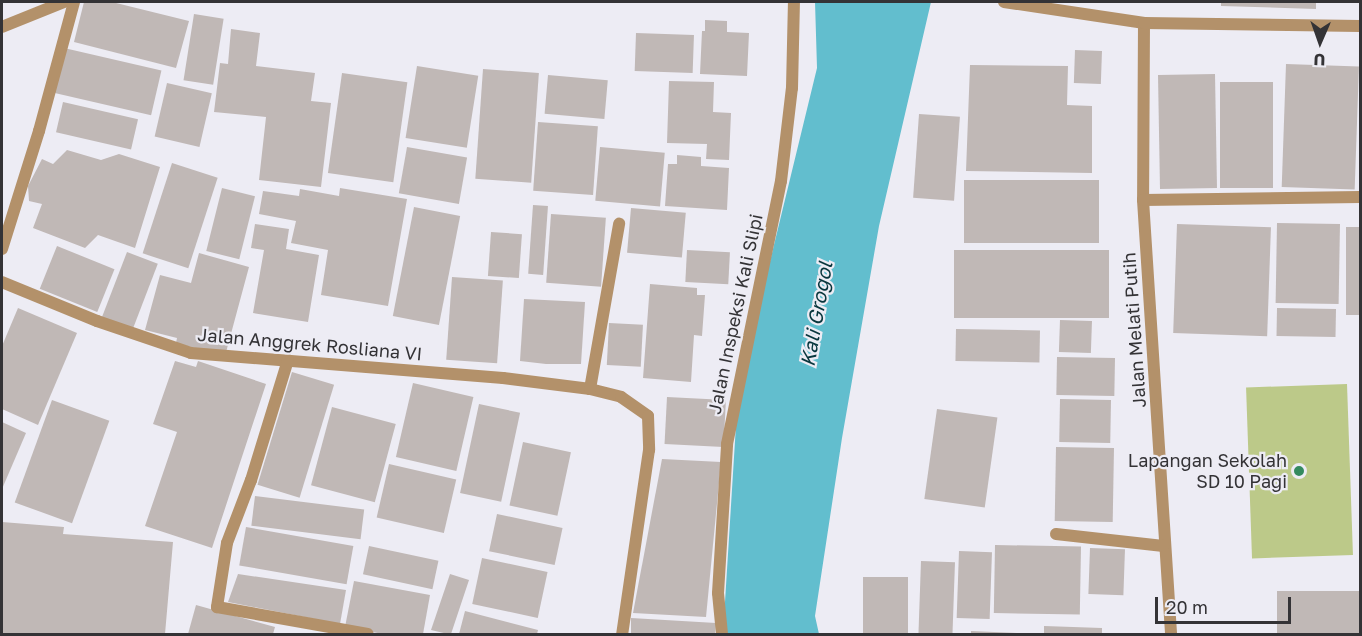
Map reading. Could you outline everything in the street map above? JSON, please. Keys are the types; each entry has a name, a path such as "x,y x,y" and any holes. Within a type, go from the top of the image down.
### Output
{"street":[{"path":"2,27 64,2"},
{"path":"2,249 39,131 74,2"},
{"name":"Jalan Inspeksi Kali Slipi","path":"722,634 718,593 727,444 781,181 792,88 794,2"},
{"path":"1004,2 1144,23 1360,26"},
{"name":"Jalan Melati Putih","path":"1144,23 1143,200 1154,343 1163,546 1170,634"},
{"path":"1143,200 1360,197"},
{"path":"590,389 620,224"},
{"name":"Jalan Anggrek Rosliana VI","path":"2,282 97,321 191,353 503,378 590,389 621,397 648,416 649,450 622,634"},
{"path":"288,360 251,480 227,543 217,607 368,634"},
{"path":"1056,534 1163,546"}],"green space":[{"name":"Lapangan Sekolah SD 10 Pagi","path":"1347,384 1353,555 1252,558 1246,388"}],"water":[{"name":"Kali Grogol","path":"815,2 931,2 879,226 842,438 815,616 819,634 723,634 738,393 817,68"}],"building":[{"path":"84,2 112,2 189,21 176,68 74,42"},
{"path":"1221,2 1316,2 1316,9 1221,6"},
{"path":"194,14 224,19 213,85 184,80"},
{"path":"705,20 727,21 727,32 749,33 747,76 700,74 702,31 705,31"},
{"path":"231,29 260,33 256,66 315,73 311,101 331,103 321,187 259,180 266,117 214,112 220,63 228,64"},
{"path":"636,33 694,35 693,73 635,71"},
{"path":"64,48 161,70 151,115 54,93"},
{"path":"1075,50 1102,51 1101,84 1074,83"},
{"path":"1286,64 1359,67 1355,189 1282,187"},
{"path":"970,65 1068,66 1067,105 1092,106 1092,173 966,171"},
{"path":"417,66 478,76 467,148 406,138"},
{"path":"483,69 539,73 531,183 475,179"},
{"path":"342,73 407,82 393,182 328,173"},
{"path":"1215,74 1217,188 1160,189 1158,75"},
{"path":"548,75 608,80 604,119 545,114"},
{"path":"669,81 714,82 713,112 731,113 729,160 706,159 707,144 667,143"},
{"path":"1220,82 1273,82 1273,188 1220,188"},
{"path":"167,83 212,93 199,147 155,137"},
{"path":"63,102 138,119 131,150 56,132"},
{"path":"919,114 960,117 954,201 913,198"},
{"path":"538,122 598,126 593,195 533,191"},
{"path":"407,147 467,158 459,204 399,193"},
{"path":"600,147 665,153 660,206 595,201"},
{"path":"67,150 101,160 119,154 160,167 135,248 98,235 85,248 33,228 42,204 29,201 28,186 42,159 53,164"},
{"path":"677,155 701,157 701,166 729,168 727,210 665,206 668,164 677,164"},
{"path":"172,163 218,178 188,268 143,253"},
{"path":"964,180 1099,180 1099,243 964,243"},
{"path":"222,188 255,196 239,259 206,251"},
{"path":"340,188 407,199 388,306 321,295 328,250 291,243 296,221 259,214 263,191 299,196 300,189 339,196"},
{"path":"533,205 548,206 543,275 528,274"},
{"path":"414,207 460,216 439,325 393,316"},
{"path":"631,208 686,213 682,258 627,253"},
{"path":"551,214 606,218 601,287 546,283"},
{"path":"1277,223 1340,224 1339,304 1276,303"},
{"path":"255,224 289,229 286,249 319,255 308,322 253,313 264,250 251,248"},
{"path":"1177,224 1271,227 1267,336 1173,333"},
{"path":"1346,227 1360,227 1360,315 1346,315"},
{"path":"491,232 522,234 519,278 488,276"},
{"path":"57,246 114,269 97,312 40,289"},
{"path":"687,250 730,252 728,284 685,282"},
{"path":"954,250 1109,250 1109,318 954,318"},
{"path":"127,252 158,264 133,329 102,317"},
{"path":"199,253 249,267 225,356 176,343 177,338 145,330 160,275 191,283"},
{"path":"452,277 503,281 497,363 446,360"},
{"path":"650,284 697,288 697,295 705,295 702,336 694,335 691,382 643,378"},
{"path":"524,299 585,302 581,364 520,361"},
{"path":"18,308 77,333 38,425 2,409 2,346"},
{"path":"1277,308 1336,309 1336,337 1277,336"},
{"path":"1060,320 1092,321 1091,353 1059,352"},
{"path":"609,323 643,325 641,367 607,365"},
{"path":"956,329 1040,330 1039,362 955,361"},
{"path":"1057,357 1115,358 1114,396 1056,395"},
{"path":"175,361 196,367 198,361 266,384 212,548 145,526 177,432 153,424"},
{"path":"292,372 334,385 300,498 258,485"},
{"path":"413,383 473,397 456,471 396,457"},
{"path":"667,397 726,400 723,447 665,444"},
{"path":"1060,399 1111,400 1110,443 1059,442"},
{"path":"52,400 109,421 72,523 15,502"},
{"path":"479,404 520,413 501,502 460,493"},
{"path":"332,407 396,424 375,502 311,485"},
{"path":"937,409 997,417 985,508 924,499"},
{"path":"2,422 26,433 2,489"},
{"path":"523,442 571,452 557,516 509,506"},
{"path":"1056,447 1114,448 1113,522 1055,521"},
{"path":"662,459 721,462 706,617 633,613"},
{"path":"389,464 456,480 444,533 377,518"},
{"path":"255,496 364,509 361,539 251,526"},
{"path":"497,514 563,528 555,565 489,551"},
{"path":"2,522 64,527 63,534 173,542 165,634 2,634"},
{"path":"246,527 353,546 347,584 239,565"},
{"path":"995,545 1081,547 1080,614 994,613"},
{"path":"369,546 438,561 432,589 363,574"},
{"path":"1090,548 1125,549 1123,595 1088,594"},
{"path":"959,551 992,552 990,619 957,618"},
{"path":"482,558 548,572 538,618 472,604"},
{"path":"921,561 955,562 952,634 918,634"},
{"path":"238,574 346,590 340,624 228,602"},
{"path":"450,574 469,580 451,634 448,634 431,630"},
{"path":"863,577 908,577 908,634 863,634"},
{"path":"354,581 430,595 423,634 383,634 345,627"},
{"path":"1277,591 1360,591 1360,634 1277,634"},
{"path":"196,605 275,627 273,634 188,634"},
{"path":"465,611 538,630 537,634 459,634"},
{"path":"631,618 716,623 715,634 631,634"},
{"path":"1044,626 1102,628 1102,634 1044,634"},
{"path":"971,631 1017,633 1017,634 971,634"}],"place":[{"name":"Lapangan Sekolah SD 10 Pagi","path":"1299,471"}]}
